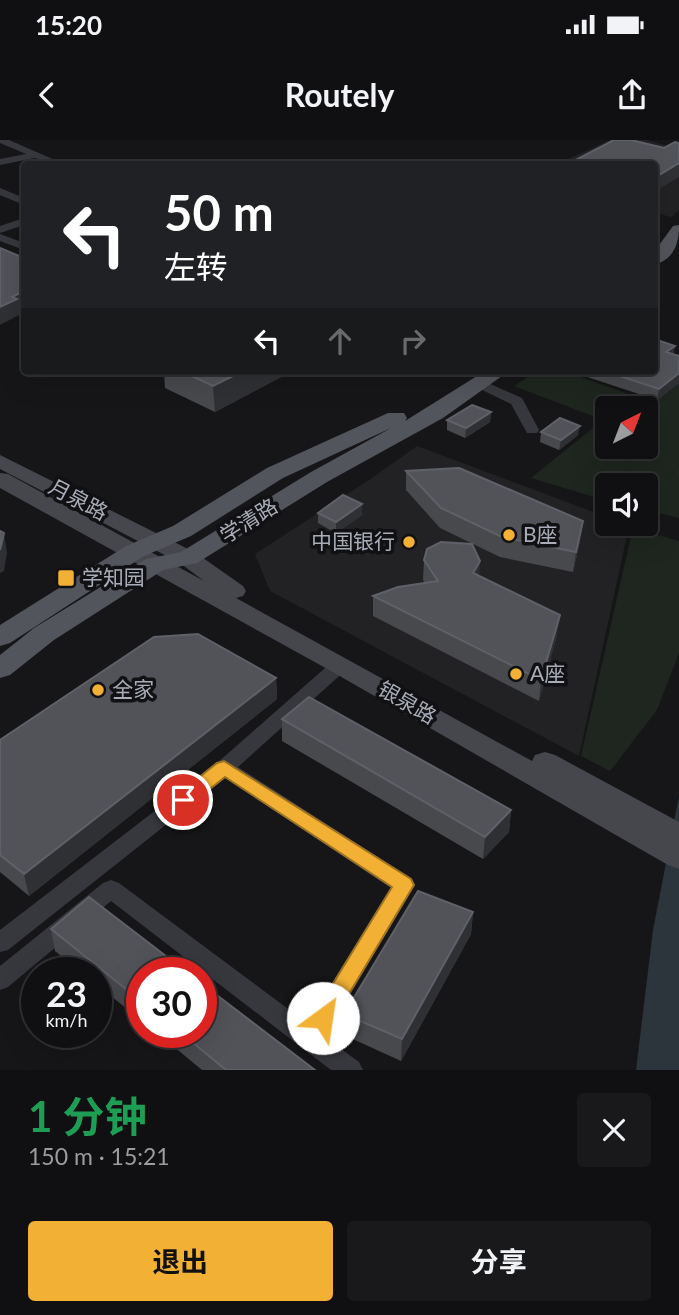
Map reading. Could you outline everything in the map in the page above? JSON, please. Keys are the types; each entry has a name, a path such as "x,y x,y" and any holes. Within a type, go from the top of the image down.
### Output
{"main road":[{"path":"658,257 679,230"},
{"path":"658,274 679,257"},
{"name":"学清路","path":"0,637 148,552 275,473 426,406 480,377"},
{"name":"学清路","path":"0,669 148,552 188,558 319,477 435,413 480,377"},
{"name":"月泉路","path":"0,461 148,552"},
{"name":"月泉路","path":"0,479 148,552"},
{"name":"银泉路","path":"148,552 340,665 623,816 679,836"},
{"name":"银泉路","path":"188,558 229,588 623,816 679,856"}],"street":[{"path":"0,140 51,161"},
{"path":"0,162 34,155"},
{"path":"0,191 21,201"},
{"path":"0,230 21,222"},
{"path":"0,237 21,246"},
{"path":"480,377 517,401 532,430"},
{"path":"0,943 224,768 340,665"},
{"path":"224,768 404,885 310,1040"},
{"path":"0,980 111,889 349,1070"}],"shaded area":[{"path":"610,140 646,140 679,149 679,210 671,217 658,214 658,161 564,161"},
{"path":"531,375 575,375 634,396 595,396 595,417 514,386"},
{"path":"679,383 679,518 658,513 658,473 595,473 595,497 531,478 595,426 595,459 658,459 658,399"},
{"path":"417,446 595,513 595,536 627,536 579,756 270,591 255,554"},
{"path":"658,535 679,541 679,653 657,710 610,771 581,756 631,536"},
{"path":"679,796 679,1070 636,1070 653,930"}],"building":[{"path":"614,140 631,140 664,148 675,142 679,143 679,163 658,176 658,161 574,161"},
{"path":"0,248 21,257 21,292 12,297 17,299 0,307"},
{"path":"658,340 675,346 666,352 679,356 679,373 659,389 617,375 658,375"},
{"path":"190,375 235,375 213,386"},
{"path":"472,405 491,412 466,428 447,420"},
{"path":"560,418 580,426 561,440 541,432"},
{"path":"459,468 583,521 576,552 502,537 441,508 406,471"},
{"path":"343,495 362,504 336,522 318,513"},
{"path":"0,531 4,533 0,550"},
{"path":"441,542 472,544 480,561 473,573 560,615 541,680 373,596 398,587 438,581 424,560 427,549"},
{"path":"198,634 276,678 24,874 0,855 0,740 154,637"},
{"path":"309,697 511,810 485,837 282,719"},
{"path":"418,891 473,912 402,1039 344,1014"},
{"path":"89,897 167,957 126,957 126,989 112,978 112,957 86,957 51,929"},
{"path":"217,995 315,1070 226,1070 199,1048 217,1048"}],"place":[{"name":"B座","path":"509,535"},
{"name":"中国银行","path":"409,542"},
{"name":"学知园","path":"66,578"},
{"name":"A座","path":"516,674"},
{"name":"全家","path":"98,690"}],"route":[{"path":"183,800 224,768 404,885 323,1018"}]}
